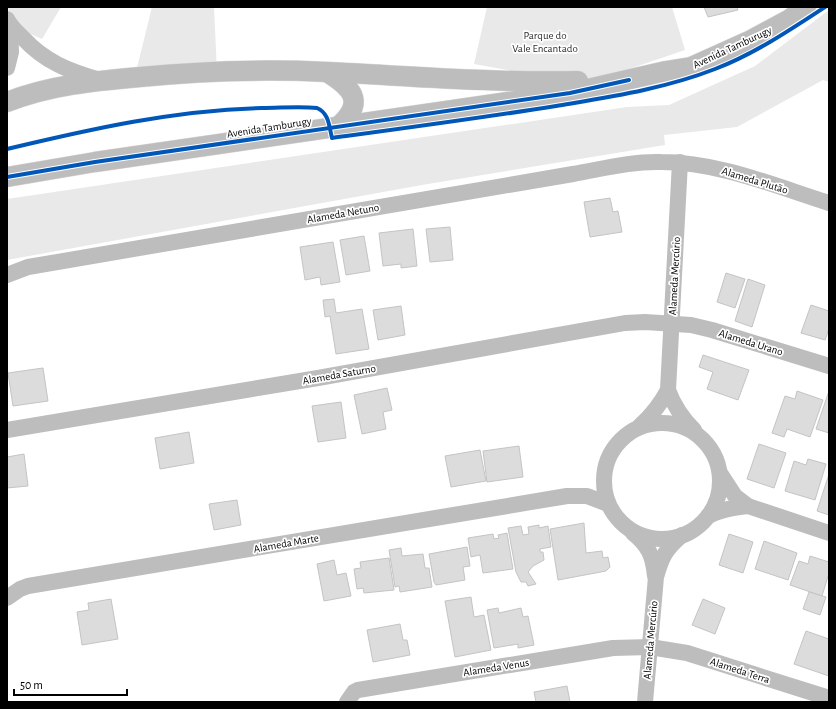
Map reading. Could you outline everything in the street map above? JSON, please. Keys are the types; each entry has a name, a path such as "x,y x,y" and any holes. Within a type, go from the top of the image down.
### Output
{"main road":[{"name":"Avenida Tamburugy","path":"7,177 95,162 570,92 691,67 751,40 790,19 806,7"},
{"name":"Avenida Tamburugy","path":"7,102 69,85 190,72 289,71 481,80 629,80"},
{"path":"326,72 348,88 352,95 352,111 348,118 340,126"}],"street":[{"path":"7,68 11,52 8,22"},
{"path":"8,22 32,48 52,62 103,81"},
{"name":"Alameda Plutão","path":"680,162 729,171 829,203"},
{"name":"Alameda Netuno","path":"7,274 36,266 573,174 638,164 680,162"},
{"name":"Alameda Mercúrio","path":"680,162 668,390 674,406 697,434"},
{"name":"Alameda Saturno","path":"7,430 625,323 645,322 671,324"},
{"name":"Alameda Urano","path":"671,324 712,330 829,366"},
{"name":"Alameda Mercúrio","path":"640,426 661,404 668,390"},
{"path":"655,423 670,423 684,427 697,434 708,445 716,458 720,473 720,488 716,503 708,516 696,528 682,535 664,539 645,537 628,529 616,518 608,504 603,488 604,472 608,457 616,444 626,434 640,426 655,423"},
{"name":"Alameda Marte","path":"567,496 588,488 604,472"},
{"path":"720,473 735,496 748,506 829,533"},
{"name":"Alameda Marte","path":"7,598 20,589 28,586 567,496 587,496 608,504"},
{"path":"708,516 729,508 748,506"},
{"name":"Alameda Mercúrio","path":"628,529 648,547 653,558 656,577"},
{"name":"Alameda Mercúrio","path":"645,702 656,577 660,561 668,547 682,535"},
{"name":"Alameda Terra","path":"650,647 687,653 829,698"},
{"name":"Alameda Venus","path":"347,702 354,692 358,690 613,648 650,647"}],"green space":[{"path":"7,7 61,7 42,39 26,32 10,14"},
{"path":"152,7 214,7 217,72 133,84"},
{"name":"Parque do Vale Encantado","path":"487,7 672,7 685,50 585,84 474,64"},
{"path":"829,10 829,82 823,80 737,127 664,135 665,145 422,185 7,260 7,199 627,107 669,105 755,66"}],"building":[{"path":"704,7 737,7 738,10 708,17"},
{"path":"610,198 613,212 618,211 622,232 590,237 584,202"},
{"path":"450,227 453,260 430,262 426,229"},
{"path":"413,229 417,266 401,268 401,264 383,266 379,233"},
{"path":"364,236 370,271 346,275 340,240"},
{"path":"333,242 340,282 321,285 320,277 305,280 300,247"},
{"path":"726,273 745,279 735,308 717,302"},
{"path":"748,279 765,285 752,327 735,321"},
{"path":"334,299 336,313 362,309 369,349 336,354 330,316 325,317 323,300"},
{"path":"811,305 829,311 829,329 825,340 801,333"},
{"path":"401,306 405,335 378,340 373,310"},
{"path":"703,355 749,370 738,400 707,389 713,372 699,367"},
{"path":"43,368 48,401 13,406 8,373"},
{"path":"387,388 392,410 383,412 386,429 362,434 354,395"},
{"path":"797,391 823,400 810,437 787,429 784,437 772,433 785,396 795,399"},
{"path":"829,391 829,433 816,429"},
{"path":"341,402 346,438 318,442 312,406"},
{"path":"189,432 194,463 160,469 155,438"},
{"path":"759,444 786,453 774,488 747,479"},
{"path":"519,446 523,477 487,482 483,451"},
{"path":"480,450 486,481 451,487 445,456"},
{"path":"24,454 28,486 7,488 7,457"},
{"path":"808,459 826,464 815,500 785,491 794,461 806,465"},
{"path":"829,474 829,515 817,511"},
{"path":"237,500 241,525 214,530 209,504"},
{"path":"584,523 586,553 602,551 603,558 608,557 610,567 606,571 558,580 550,529"},
{"path":"539,525 539,528 548,526 551,547 540,549 540,552 543,552 544,560 533,566 528,572 536,584 528,586 526,582 521,582 516,572 508,528 521,526 523,535 529,534 528,527"},
{"path":"507,533 513,569 483,573 480,555 471,557 468,538 493,534 494,539 499,538 498,535"},
{"path":"729,534 753,542 743,573 719,565"},
{"path":"764,541 797,553 788,580 755,569"},
{"path":"467,547 470,566 463,567 465,580 436,585 434,582 429,554"},
{"path":"401,548 402,556 423,554 425,568 429,568 432,587 400,592 399,586 395,587 389,550"},
{"path":"810,556 829,562 829,573 822,596 790,585 799,561 808,564"},
{"path":"389,558 394,590 364,593 363,588 357,589 354,569 361,568 360,562"},
{"path":"334,560 337,575 346,573 351,596 324,601 317,564"},
{"path":"809,592 826,597 820,615 803,609"},
{"path":"471,597 474,617 484,615 491,650 455,657 445,601"},
{"path":"111,599 118,639 82,645 77,612 89,610 88,603"},
{"path":"703,599 725,608 715,634 692,625"},
{"path":"498,608 499,613 521,608 523,617 528,616 534,645 518,648 518,644 494,648 487,610"},
{"path":"400,624 403,640 407,640 410,655 373,662 367,630"},
{"path":"806,631 829,639 829,676 794,664"},
{"path":"567,686 570,702 536,702 534,692"}],"cycle path":[{"path":"7,149 70,134 197,112 262,108 317,108 324,113 332,138 556,106 636,92 696,76 729,63 758,49 825,7"},
{"path":"7,177 95,162 570,93 629,80"}]}
